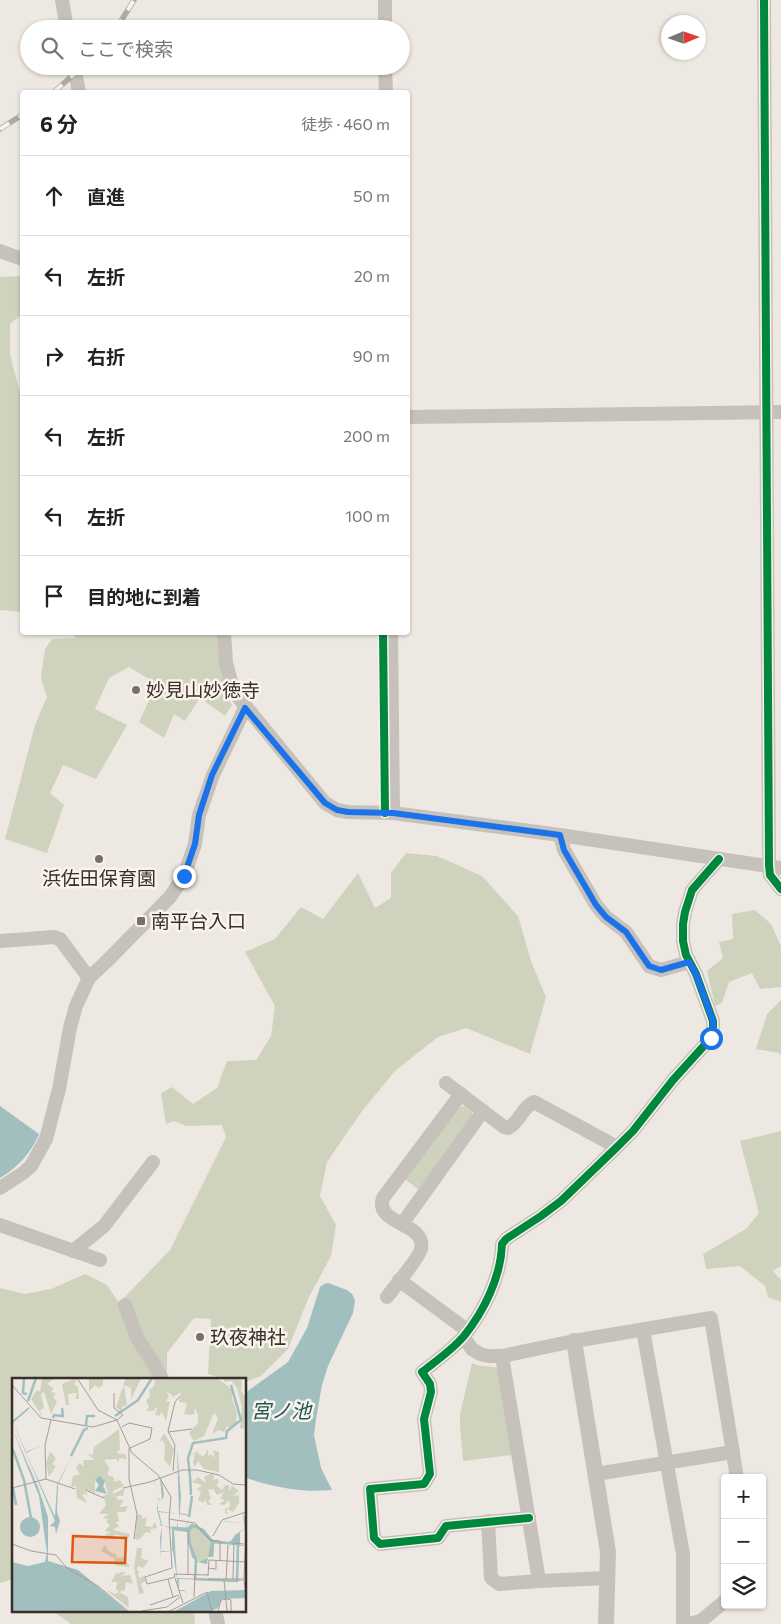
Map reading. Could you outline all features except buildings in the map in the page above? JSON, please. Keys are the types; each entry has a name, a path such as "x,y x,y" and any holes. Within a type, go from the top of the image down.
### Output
{"street":[{"path":"62,0 65,20"},
{"path":"385,0 385,20"},
{"path":"764,0 766,412 775,866 770,875 781,889"},
{"path":"76,75 79,90"},
{"path":"386,75 386,90"},
{"path":"0,251 20,259"},
{"path":"410,417 781,412"},
{"path":"224,635 226,663 234,692 245,708 325,803 337,810 393,813 662,849 719,860 775,866"},
{"path":"392,635 393,813"},
{"path":"0,1188 31,1166 46,1140 59,1089 70,1028 76,1006 89,978 170,897 184,876 195,844 199,815 212,775 245,708"},
{"path":"560,835 564,850 596,905 606,917 626,932 649,966 661,970 689,962"},
{"path":"529,1518 446,1526 438,1538 380,1544 374,1538 370,1489 424,1484 430,1474 424,1419 431,1392 430,1384 422,1372 465,1334 481,1311 492,1288 502,1244 506,1239 561,1201 617,1147 634,1130 673,1080 711,1038 713,1021 696,974 689,962 683,941 685,912 692,890 719,860"},
{"path":"0,941 54,937 60,939 89,978"},
{"path":"446,1082 504,1127 508,1128 515,1123 528,1104 534,1102 617,1147"},
{"path":"388,1297 421,1251 422,1246 420,1236 386,1214 381,1203 461,1094"},
{"path":"402,1224 483,1111"},
{"path":"74,1251 104,1226 153,1162"},
{"path":"0,1225 100,1260"},
{"path":"399,1280 465,1334 472,1349 480,1354 502,1356 574,1341 711,1318 736,1474"},
{"path":"125,1305 137,1338 161,1378"},
{"path":"643,1330 683,1554 683,1624"},
{"path":"574,1341 608,1552 606,1624"},
{"path":"502,1356 539,1580"},
{"path":"596,1474 668,1464 733,1452"},
{"path":"488,1521 491,1578 498,1584 539,1580 608,1578"},
{"path":"688,1624 701,1621 721,1605"}],"green space":[{"path":"20,276 20,316 10,324 10,355 20,392 20,612 0,610 0,277"},
{"path":"74,635 219,635 225,693 232,705 225,716 200,698 185,721 174,714 164,738 139,722 157,684 129,667 109,678 95,709 127,725 96,779 63,765 50,793 64,805 47,853 5,839 35,725 47,697 41,678 45,649 52,639 75,638"},
{"path":"406,853 437,856 482,876 518,916 531,961 546,997 530,1054 466,1028 438,1037 396,1070 362,1111 327,1162 320,1196 336,1225 331,1256 308,1299 288,1349 261,1376 246,1382 246,1378 220,1378 208,1374 211,1319 194,1318 167,1353 167,1378 12,1378 12,1580 0,1583 0,1288 25,1294 51,1289 85,1274 107,1285 119,1303 170,1250 226,1137 222,1125 186,1126 174,1121 166,1124 161,1093 172,1087 193,1104 217,1088 227,1061 256,1060 271,1036 275,1006 245,952 275,939 301,907 323,919 358,873 375,908 391,898 391,873"},
{"path":"755,910 771,924 781,946 781,987 760,989 752,973 729,982 722,1003 715,1006 707,971 723,958 719,942 733,939 732,914"},
{"path":"781,1000 781,1055 756,1049 767,1014"},
{"path":"465,1106 472,1112 472,1116 420,1191 405,1179 458,1107"},
{"path":"781,1131 781,1266 773,1271 781,1280 781,1302 768,1297 765,1286 740,1266 706,1269 703,1254 746,1229 759,1213 740,1141"},
{"path":"472,1363 498,1368 513,1455 463,1461 460,1414"},
{"path":"54,1612 194,1612 195,1624 71,1624"}],"water":[{"path":"0,1106 39,1134 23,1159 0,1178"},
{"name":"宮ノ池","path":"328,1283 347,1290 355,1300 353,1313 328,1366 322,1385 314,1435 321,1468 332,1490 310,1491 267,1484 246,1478 246,1392 288,1362 307,1328 320,1287"}],"railway":[{"path":"122,20 134,0"},
{"path":"56,90 73,75"},
{"path":"0,129 20,116"}],"cycle path":[{"path":"764,0 769,865 770,875 781,889"},
{"path":"383,635 385,813"},
{"path":"529,1518 446,1526 438,1538 380,1544 374,1538 370,1489 424,1484 430,1474 424,1419 431,1392 430,1384 422,1372 464,1336 485,1305 495,1281 502,1244 506,1239 561,1201 617,1147 633,1131 673,1080 711,1038 713,1021 696,974 686,955 683,941 683,924 692,890 719,859"}],"place":[{"name":"妙見山妙徳寺","path":"136,690"},
{"name":"浜佐田保育園","path":"99,859"},
{"name":"南平台入口","path":"141,921"},
{"name":"玖夜神社","path":"200,1337"}],"route":[{"path":"184,876 195,844 199,815 212,775 245,708 325,803 337,810 393,813 560,835 564,850 596,905 606,917 626,932 649,966 661,970 689,962 696,974 713,1021 711,1038"}]}
